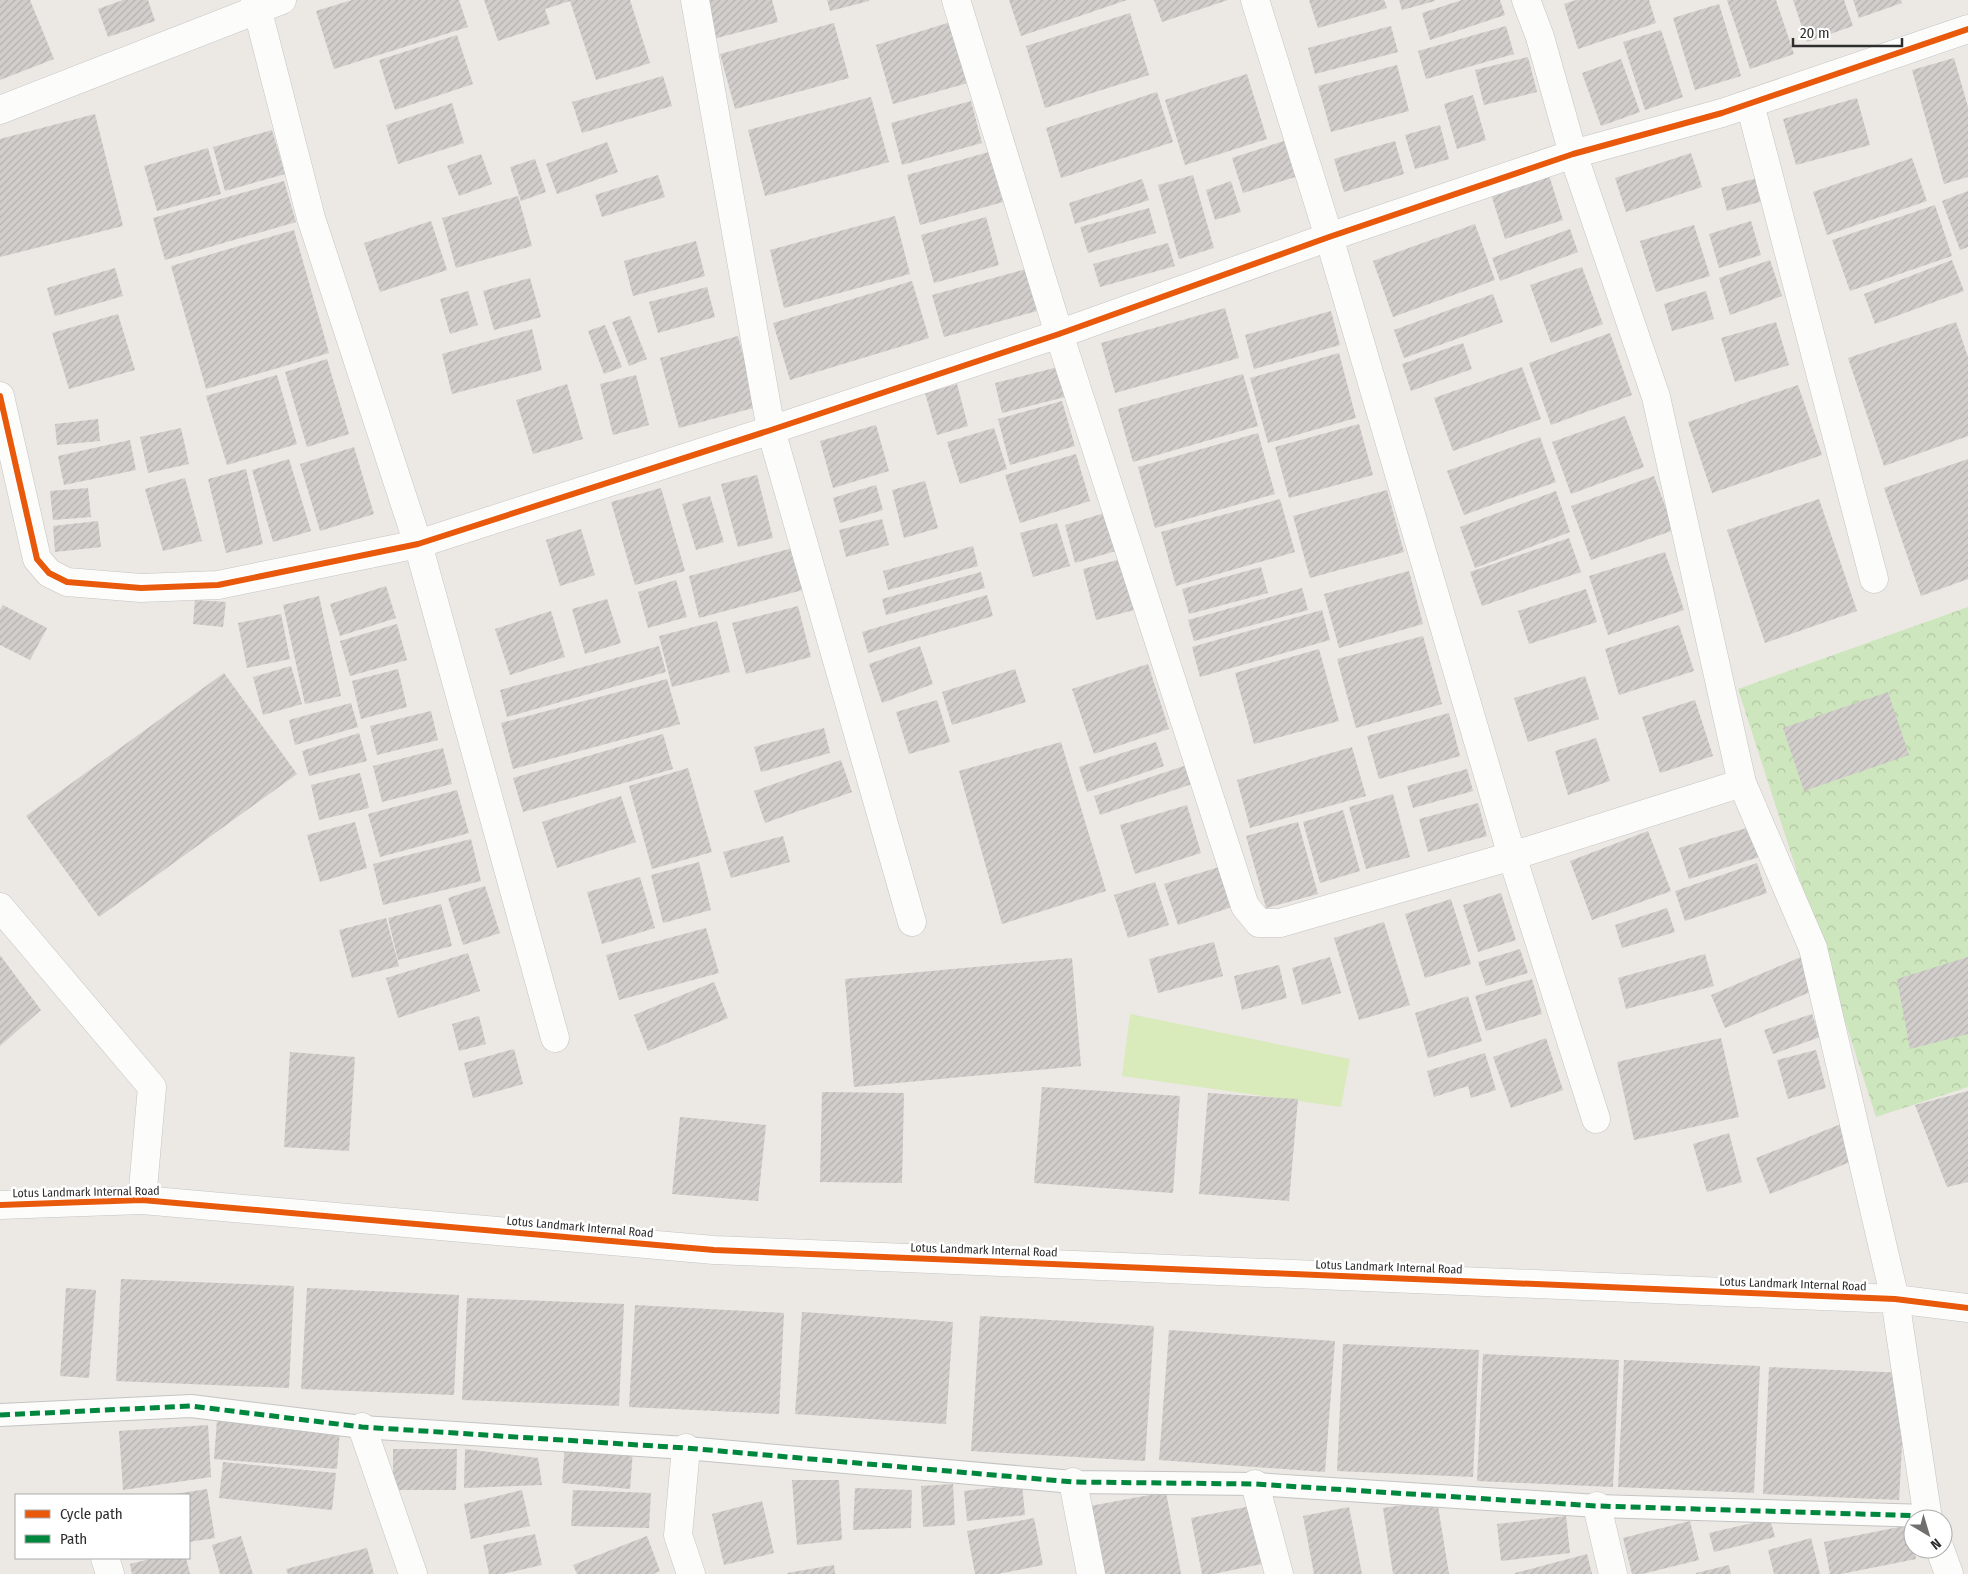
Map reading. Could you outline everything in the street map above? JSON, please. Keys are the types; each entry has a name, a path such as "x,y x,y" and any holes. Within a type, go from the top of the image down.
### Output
{"street":[{"path":"695,0 771,430 912,922"},
{"path":"956,0 1059,334 1245,906 1259,923 1280,923 1512,856 1742,783"},
{"path":"1255,0 1329,237 1512,856 1596,1119"},
{"path":"1526,0 1540,38 1573,154 1656,397 1742,783 1813,948 1895,1299 1927,1509"},
{"path":"0,110 265,3 311,218 418,544 555,1038"},
{"path":"0,396 37,558 49,573 67,582 141,588 218,585 418,544 771,430 1059,334 1329,237 1573,154 1750,104 1968,29"},
{"path":"1750,104 1874,579"},
{"path":"0,907 152,1087 142,1200"},
{"name":"Lotus Landmark Internal Road","path":"0,1205 142,1200 714,1250 1895,1299 1968,1308"},
{"path":"0,1415 191,1406 362,1427 686,1448 1073,1482 1255,1484 1597,1506 1903,1516"},
{"path":"362,1427 413,1574"},
{"path":"686,1448 678,1535 691,1574"},
{"path":"1073,1482 1091,1574"},
{"path":"1255,1484 1279,1574"},
{"path":"1597,1506 1613,1574"},
{"path":"105,1559 110,1574"},
{"path":"1944,1559 1949,1574"}],"green space":[{"path":"1968,607 1968,1087 1876,1117 1738,689"},
{"path":"1130,1014 1350,1059 1341,1107 1122,1076"}],"building":[{"path":"0,0 30,0 54,59 0,80"},
{"path":"123,0 148,0 155,21 108,37 98,9"},
{"path":"352,0 459,0 468,27 334,69 316,11"},
{"path":"484,0 630,0 650,63 596,80 570,1 545,9 550,24 498,41"},
{"path":"702,0 772,0 778,22 713,39"},
{"path":"827,0 869,0 869,1 830,11"},
{"path":"1009,0 1127,0 1021,36"},
{"path":"1154,0 1228,0 1162,22"},
{"path":"1309,0 1384,0 1387,8 1318,28"},
{"path":"1399,0 1435,0 1435,1 1402,10"},
{"path":"1462,0 1500,0 1505,15 1430,40 1422,13"},
{"path":"1576,0 1649,0 1656,23 1578,49 1564,4"},
{"path":"1727,0 1776,0 1794,54 1750,69"},
{"path":"1793,0 1844,0 1853,26 1807,42"},
{"path":"1853,0 1901,0 1902,3 1859,18"},
{"path":"1719,4 1741,76 1695,90 1673,18"},
{"path":"1130,13 1149,75 1045,108 1026,46"},
{"path":"964,18 982,79 893,104 876,45"},
{"path":"834,23 849,78 735,109 720,54"},
{"path":"1391,26 1398,52 1315,74 1308,48"},
{"path":"1506,26 1514,54 1426,79 1418,51"},
{"path":"1661,30 1683,97 1645,110 1623,42"},
{"path":"457,35 473,84 395,110 379,60"},
{"path":"1528,57 1537,92 1484,105 1475,70"},
{"path":"1954,58 1968,107 1968,177 1944,184 1912,70"},
{"path":"1621,59 1640,112 1601,126 1582,73"},
{"path":"1397,65 1409,111 1331,132 1318,86"},
{"path":"1247,74 1267,139 1185,165 1165,100"},
{"path":"663,76 672,106 582,133 572,102"},
{"path":"1157,92 1173,142 1061,178 1046,128"},
{"path":"1473,95 1486,140 1457,149 1444,104"},
{"path":"871,97 889,162 765,196 748,130"},
{"path":"1857,98 1870,145 1796,165 1783,119"},
{"path":"971,101 982,143 902,165 891,123"},
{"path":"452,103 464,143 398,164 386,125"},
{"path":"95,114 123,226 0,257 0,139"},
{"path":"1440,125 1449,159 1415,169 1405,135"},
{"path":"272,130 285,174 225,191 213,147"},
{"path":"1284,141 1295,177 1243,193 1232,158"},
{"path":"1395,141 1404,174 1344,192 1334,159"},
{"path":"607,142 618,172 557,194 546,164"},
{"path":"208,148 221,194 157,211 144,166"},
{"path":"989,152 1003,202 920,225 907,175"},
{"path":"1691,153 1702,187 1626,212 1615,178"},
{"path":"481,154 492,184 459,196 447,166"},
{"path":"1912,158 1927,201 1827,235 1813,192"},
{"path":"535,159 546,192 521,201 510,167"},
{"path":"658,175 665,197 602,217 595,195"},
{"path":"1193,175 1214,248 1179,259 1158,185"},
{"path":"1549,175 1563,220 1505,239 1491,194"},
{"path":"1757,178 1763,201 1727,211 1721,188"},
{"path":"1142,179 1149,200 1075,224 1069,203"},
{"path":"284,181 296,222 165,260 153,218"},
{"path":"1231,181 1241,212 1215,220 1206,190"},
{"path":"1968,191 1968,247 1960,250 1942,201"},
{"path":"518,196 532,246 456,268 442,218"},
{"path":"1935,205 1952,256 1850,291 1832,240"},
{"path":"1149,208 1156,233 1088,253 1080,227"},
{"path":"895,216 910,274 784,308 770,250"},
{"path":"986,217 999,265 934,283 921,235"},
{"path":"431,221 447,270 380,292 364,243"},
{"path":"1751,221 1761,255 1719,268 1709,234"},
{"path":"1475,224 1495,280 1393,317 1373,261"},
{"path":"1694,225 1710,276 1656,292 1640,241"},
{"path":"1570,229 1578,252 1500,281 1492,258"},
{"path":"294,230 329,353 206,389 171,266"},
{"path":"696,241 705,276 633,296 624,261"},
{"path":"1168,243 1175,266 1100,287 1093,264"},
{"path":"1770,260 1782,296 1730,315 1719,278"},
{"path":"1952,260 1964,291 1875,324 1864,294"},
{"path":"1582,267 1603,324 1551,343 1530,285"},
{"path":"115,268 123,296 55,316 47,288"},
{"path":"1026,269 1037,311 944,337 932,295"},
{"path":"530,278 541,317 494,330 483,291"},
{"path":"912,281 929,338 790,380 773,323"},
{"path":"707,287 715,317 658,333 649,302"},
{"path":"468,291 478,325 450,334 440,299"},
{"path":"1706,291 1714,319 1672,331 1664,304"},
{"path":"1493,294 1503,322 1404,358 1394,330"},
{"path":"1225,308 1239,358 1115,393 1101,343"},
{"path":"1331,311 1340,345 1254,369 1245,335"},
{"path":"118,314 135,370 69,389 52,333"},
{"path":"630,316 647,359 629,366 612,322"},
{"path":"1776,322 1789,365 1735,382 1721,338"},
{"path":"1956,322 1968,357 1968,436 1884,466 1848,358"},
{"path":"605,325 622,367 604,374 588,331"},
{"path":"532,329 542,370 452,394 442,354"},
{"path":"1610,333 1632,395 1551,425 1529,363"},
{"path":"738,336 757,407 679,428 660,358"},
{"path":"1463,343 1472,369 1411,391 1402,364"},
{"path":"1339,353 1356,418 1268,443 1250,378"},
{"path":"327,359 349,434 307,447 285,372"},
{"path":"1062,366 1069,396 1002,413 995,383"},
{"path":"1522,367 1541,419 1453,451 1434,398"},
{"path":"1243,374 1258,426 1133,462 1118,409"},
{"path":"277,375 297,444 227,465 206,396"},
{"path":"636,375 649,425 613,435 600,384"},
{"path":"567,384 583,439 533,454 516,400"},
{"path":"957,384 968,426 937,435 925,393"},
{"path":"1798,385 1822,455 1712,493 1688,422"},
{"path":"1062,401 1075,446 1010,465 998,419"},
{"path":"1625,416 1644,467 1571,494 1552,442"},
{"path":"98,419 100,441 57,445 55,424"},
{"path":"1359,424 1373,475 1289,498 1275,447"},
{"path":"876,425 889,471 833,488 820,441"},
{"path":"181,428 189,464 148,473 140,437"},
{"path":"994,428 1007,469 960,484 947,442"},
{"path":"1258,433 1275,494 1155,528 1138,467"},
{"path":"1540,437 1556,482 1464,515 1447,471"},
{"path":"130,440 136,470 64,485 58,456"},
{"path":"354,447 374,514 320,531 300,464"},
{"path":"1076,454 1090,501 1020,523 1005,475"},
{"path":"289,459 311,531 273,542 252,470"},
{"path":"1968,459 1968,579 1921,596 1884,488"},
{"path":"246,469 263,544 226,553 208,479"},
{"path":"757,475 773,538 738,547 721,484"},
{"path":"1654,476 1674,530 1591,560 1571,506"},
{"path":"185,478 202,541 163,551 145,489"},
{"path":"925,481 938,528 904,538 892,490"},
{"path":"876,485 883,510 840,523 833,498"},
{"path":"88,488 91,517 53,520 50,491"},
{"path":"661,488 685,571 635,585 611,502"},
{"path":"1387,490 1404,552 1310,578 1293,516"},
{"path":"1556,491 1570,532 1475,568 1460,527"},
{"path":"710,496 724,542 696,550 682,504"},
{"path":"1280,499 1295,552 1176,586 1161,532"},
{"path":"1819,499 1857,611 1765,643 1727,530"},
{"path":"1108,512 1119,550 1075,563 1065,525"},
{"path":"882,519 889,545 846,557 839,530"},
{"path":"98,521 101,547 55,552 53,526"},
{"path":"1057,523 1070,566 1033,577 1020,533"},
{"path":"581,529 595,575 560,586 546,540"},
{"path":"1569,538 1581,572 1482,606 1470,572"},
{"path":"800,546 810,588 699,618 689,576"},
{"path":"973,546 978,566 888,590 883,571"},
{"path":"1665,552 1684,610 1608,635 1589,576"},
{"path":"1125,558 1138,609 1096,620 1083,569"},
{"path":"1261,567 1268,593 1189,614 1182,589"},
{"path":"1409,571 1423,624 1339,648 1324,594"},
{"path":"981,572 985,588 886,615 882,599"},
{"path":"676,580 687,617 648,628 638,592"},
{"path":"386,586 396,618 340,636 330,604"},
{"path":"1302,588 1308,610 1194,641 1188,620"},
{"path":"1586,589 1597,622 1529,644 1518,611"},
{"path":"987,595 993,616 868,653 862,632"},
{"path":"319,596 341,696 305,704 283,605"},
{"path":"607,599 621,643 585,654 572,609"},
{"path":"195,600 226,602 223,627 193,624"},
{"path":"3,605 47,628 30,660 0,645 0,610"},
{"path":"798,606 811,657 746,674 732,623"},
{"path":"1322,610 1330,640 1200,677 1192,647"},
{"path":"551,611 565,657 510,675 495,629"},
{"path":"281,614 290,659 247,668 238,623"},
{"path":"717,621 730,672 672,687 659,636"},
{"path":"397,624 407,660 350,676 340,641"},
{"path":"1679,625 1694,671 1619,695 1605,649"},
{"path":"1423,636 1442,704 1356,728 1337,659"},
{"path":"659,646 666,672 507,717 500,690"},
{"path":"920,646 933,684 882,703 869,664"},
{"path":"1319,649 1339,721 1254,744 1235,673"},
{"path":"1148,664 1169,729 1094,754 1072,689"},
{"path":"291,666 302,704 263,715 253,677"},
{"path":"398,669 407,707 361,719 352,681"},
{"path":"1015,669 1026,702 952,725 942,692"},
{"path":"224,673 297,774 99,917 26,816"},
{"path":"1585,676 1599,719 1528,742 1514,698"},
{"path":"667,679 680,724 513,769 501,723"},
{"path":"1888,692 1909,755 1804,791 1783,728"},
{"path":"937,700 950,742 909,754 896,712"},
{"path":"1695,700 1713,756 1660,773 1642,717"},
{"path":"351,703 358,727 295,745 289,720"},
{"path":"431,711 438,740 377,755 370,726"},
{"path":"1449,713 1460,756 1379,779 1367,736"},
{"path":"824,728 830,753 761,772 754,747"},
{"path":"359,733 367,761 309,776 302,751"},
{"path":"663,734 673,769 523,812 513,778"},
{"path":"1596,738 1610,781 1568,795 1555,751"},
{"path":"1061,742 1106,891 1002,924 959,771"},
{"path":"1156,742 1164,766 1087,792 1079,767"},
{"path":"1352,747 1366,796 1250,828 1237,780"},
{"path":"443,748 452,784 382,802 373,766"},
{"path":"841,760 852,792 765,823 754,791"},
{"path":"1187,765 1192,784 1100,815 1094,796"},
{"path":"688,768 712,852 652,869 629,786"},
{"path":"1467,769 1473,791 1413,808 1407,786"},
{"path":"360,773 369,808 319,820 311,785"},
{"path":"457,790 469,833 380,857 368,814"},
{"path":"1393,794 1410,857 1366,869 1349,807"},
{"path":"621,796 636,842 557,868 542,822"},
{"path":"1478,803 1487,836 1428,852 1419,819"},
{"path":"1187,805 1201,853 1135,874 1120,825"},
{"path":"1343,810 1360,871 1320,883 1303,822"},
{"path":"355,822 367,868 320,882 307,835"},
{"path":"1298,822 1318,894 1266,908 1246,836"},
{"path":"1750,827 1759,857 1689,879 1679,848"},
{"path":"1648,831 1671,891 1592,920 1570,861"},
{"path":"783,836 790,862 731,878 723,852"},
{"path":"471,839 481,881 383,905 373,864"},
{"path":"699,862 711,910 663,923 651,875"},
{"path":"1757,863 1767,893 1685,921 1675,891"},
{"path":"1219,867 1232,907 1178,925 1164,884"},
{"path":"640,877 655,928 602,944 587,892"},
{"path":"1155,882 1169,925 1128,938 1114,895"},
{"path":"485,886 500,933 463,945 448,898"},
{"path":"1501,893 1516,940 1478,952 1463,905"},
{"path":"1451,899 1471,964 1425,978 1405,914"},
{"path":"441,904 452,946 398,960 388,918"},
{"path":"1667,908 1675,932 1622,948 1615,925"},
{"path":"386,918 399,966 352,978 339,930"},
{"path":"1384,922 1410,1005 1359,1020 1334,938"},
{"path":"706,928 719,973 619,1000 606,955"},
{"path":"1214,942 1223,976 1158,993 1149,959"},
{"path":"1520,949 1528,973 1486,986 1478,962"},
{"path":"468,953 480,991 398,1018 386,978"},
{"path":"1705,954 1714,986 1626,1009 1618,978"},
{"path":"0,955 41,1010 0,1046"},
{"path":"1330,957 1341,993 1302,1005 1292,968"},
{"path":"1801,957 1815,990 1725,1028 1711,995"},
{"path":"1968,957 1968,1034 1910,1049 1897,979"},
{"path":"1072,958 1081,1066 854,1087 845,979"},
{"path":"1279,965 1287,998 1242,1010 1234,976"},
{"path":"1532,979 1542,1014 1486,1031 1475,996"},
{"path":"714,982 728,1018 648,1051 634,1015"},
{"path":"1468,996 1482,1041 1428,1058 1415,1013"},
{"path":"1812,1014 1820,1037 1773,1054 1764,1030"},
{"path":"479,1016 486,1044 459,1051 452,1024"},
{"path":"1546,1038 1563,1090 1511,1108 1493,1057"},
{"path":"1721,1038 1739,1117 1634,1140 1617,1062"},
{"path":"514,1049 523,1084 473,1098 464,1063"},
{"path":"1816,1050 1826,1088 1788,1099 1777,1060"},
{"path":"290,1052 355,1057 349,1151 284,1147"},
{"path":"1485,1053 1496,1090 1471,1098 1468,1086 1434,1097 1427,1071"},
{"path":"1042,1087 1180,1096 1173,1193 1034,1183"},
{"path":"1968,1091 1968,1182 1947,1187 1915,1105"},
{"path":"822,1092 904,1093 902,1183 820,1182"},
{"path":"1208,1093 1298,1099 1289,1201 1199,1194"},
{"path":"680,1117 766,1125 758,1201 672,1194"},
{"path":"1846,1122 1860,1158 1770,1194 1756,1158"},
{"path":"1729,1133 1742,1182 1707,1192 1693,1144"},
{"path":"121,1279 294,1286 289,1388 116,1381"},
{"path":"66,1288 96,1290 89,1378 60,1376"},
{"path":"307,1288 459,1295 454,1395 301,1389"},
{"path":"467,1298 624,1304 619,1406 462,1400"},
{"path":"635,1305 784,1313 779,1414 629,1407"},
{"path":"802,1312 953,1322 946,1424 795,1414"},
{"path":"980,1316 1154,1326 1145,1461 971,1451"},
{"path":"1169,1330 1335,1341 1325,1472 1159,1460"},
{"path":"1343,1344 1479,1350 1473,1477 1337,1471"},
{"path":"1483,1354 1619,1360 1613,1487 1477,1481"},
{"path":"1624,1360 1760,1366 1754,1493 1618,1487"},
{"path":"1769,1367 1906,1373 1899,1500 1763,1494"},
{"path":"217,1420 340,1430 337,1469 214,1459"},
{"path":"208,1425 211,1477 123,1490 119,1431"},
{"path":"565,1445 633,1450 630,1489 562,1483"},
{"path":"393,1449 457,1449 456,1490 393,1490"},
{"path":"465,1449 538,1458 542,1485 464,1488"},
{"path":"223,1462 336,1473 332,1510 219,1498"},
{"path":"792,1480 839,1480 842,1540 797,1545"},
{"path":"953,1484 955,1525 923,1527 921,1486"},
{"path":"1022,1484 1025,1515 967,1521 964,1491"},
{"path":"855,1488 912,1490 911,1528 853,1530"},
{"path":"207,1489 215,1538 190,1542 190,1494 175,1494"},
{"path":"522,1490 530,1526 471,1539 464,1504"},
{"path":"573,1490 651,1493 649,1528 571,1526"},
{"path":"1166,1492 1181,1574 1102,1574 1090,1506"},
{"path":"1437,1500 1449,1574 1393,1574 1383,1508"},
{"path":"762,1501 774,1553 724,1565 712,1514"},
{"path":"1251,1506 1262,1564 1213,1574 1202,1574 1191,1518"},
{"path":"1349,1507 1362,1574 1314,1574 1303,1516"},
{"path":"1566,1516 1570,1553 1501,1561 1497,1524"},
{"path":"1034,1518 1043,1565 998,1574 975,1574 967,1531"},
{"path":"1770,1519 1775,1537 1714,1552 1709,1533"},
{"path":"1690,1521 1699,1560 1642,1574 1632,1574 1623,1538"},
{"path":"1903,1526 1903,1559 1916,1559 1841,1574 1830,1574 1824,1542"},
{"path":"535,1534 542,1565 502,1574 489,1574 483,1545"},
{"path":"241,1536 253,1574 220,1574 212,1545"},
{"path":"647,1536 660,1571 653,1574 577,1574 573,1565"},
{"path":"1811,1538 1820,1574 1774,1574 1768,1550"},
{"path":"367,1548 374,1574 288,1574 286,1569"},
{"path":"1587,1554 1592,1574 1515,1574 1515,1573"},
{"path":"150,1559 186,1559 190,1574 132,1574 130,1564"},
{"path":"834,1565 835,1574 787,1573"},
{"path":"1729,1565 1731,1574 1696,1574 1696,1573"}],"marked path":[{"path":"0,1415 191,1406 362,1427 686,1448 1073,1482 1255,1484 1597,1506 1903,1515"}],"cycle path":[{"path":"0,396 37,559 49,573 67,582 141,588 218,585 418,544 771,430 1059,334 1329,237 1573,154 1722,113 1968,29"},
{"path":"0,1205 142,1200 714,1250 1895,1299 1968,1308"}]}
